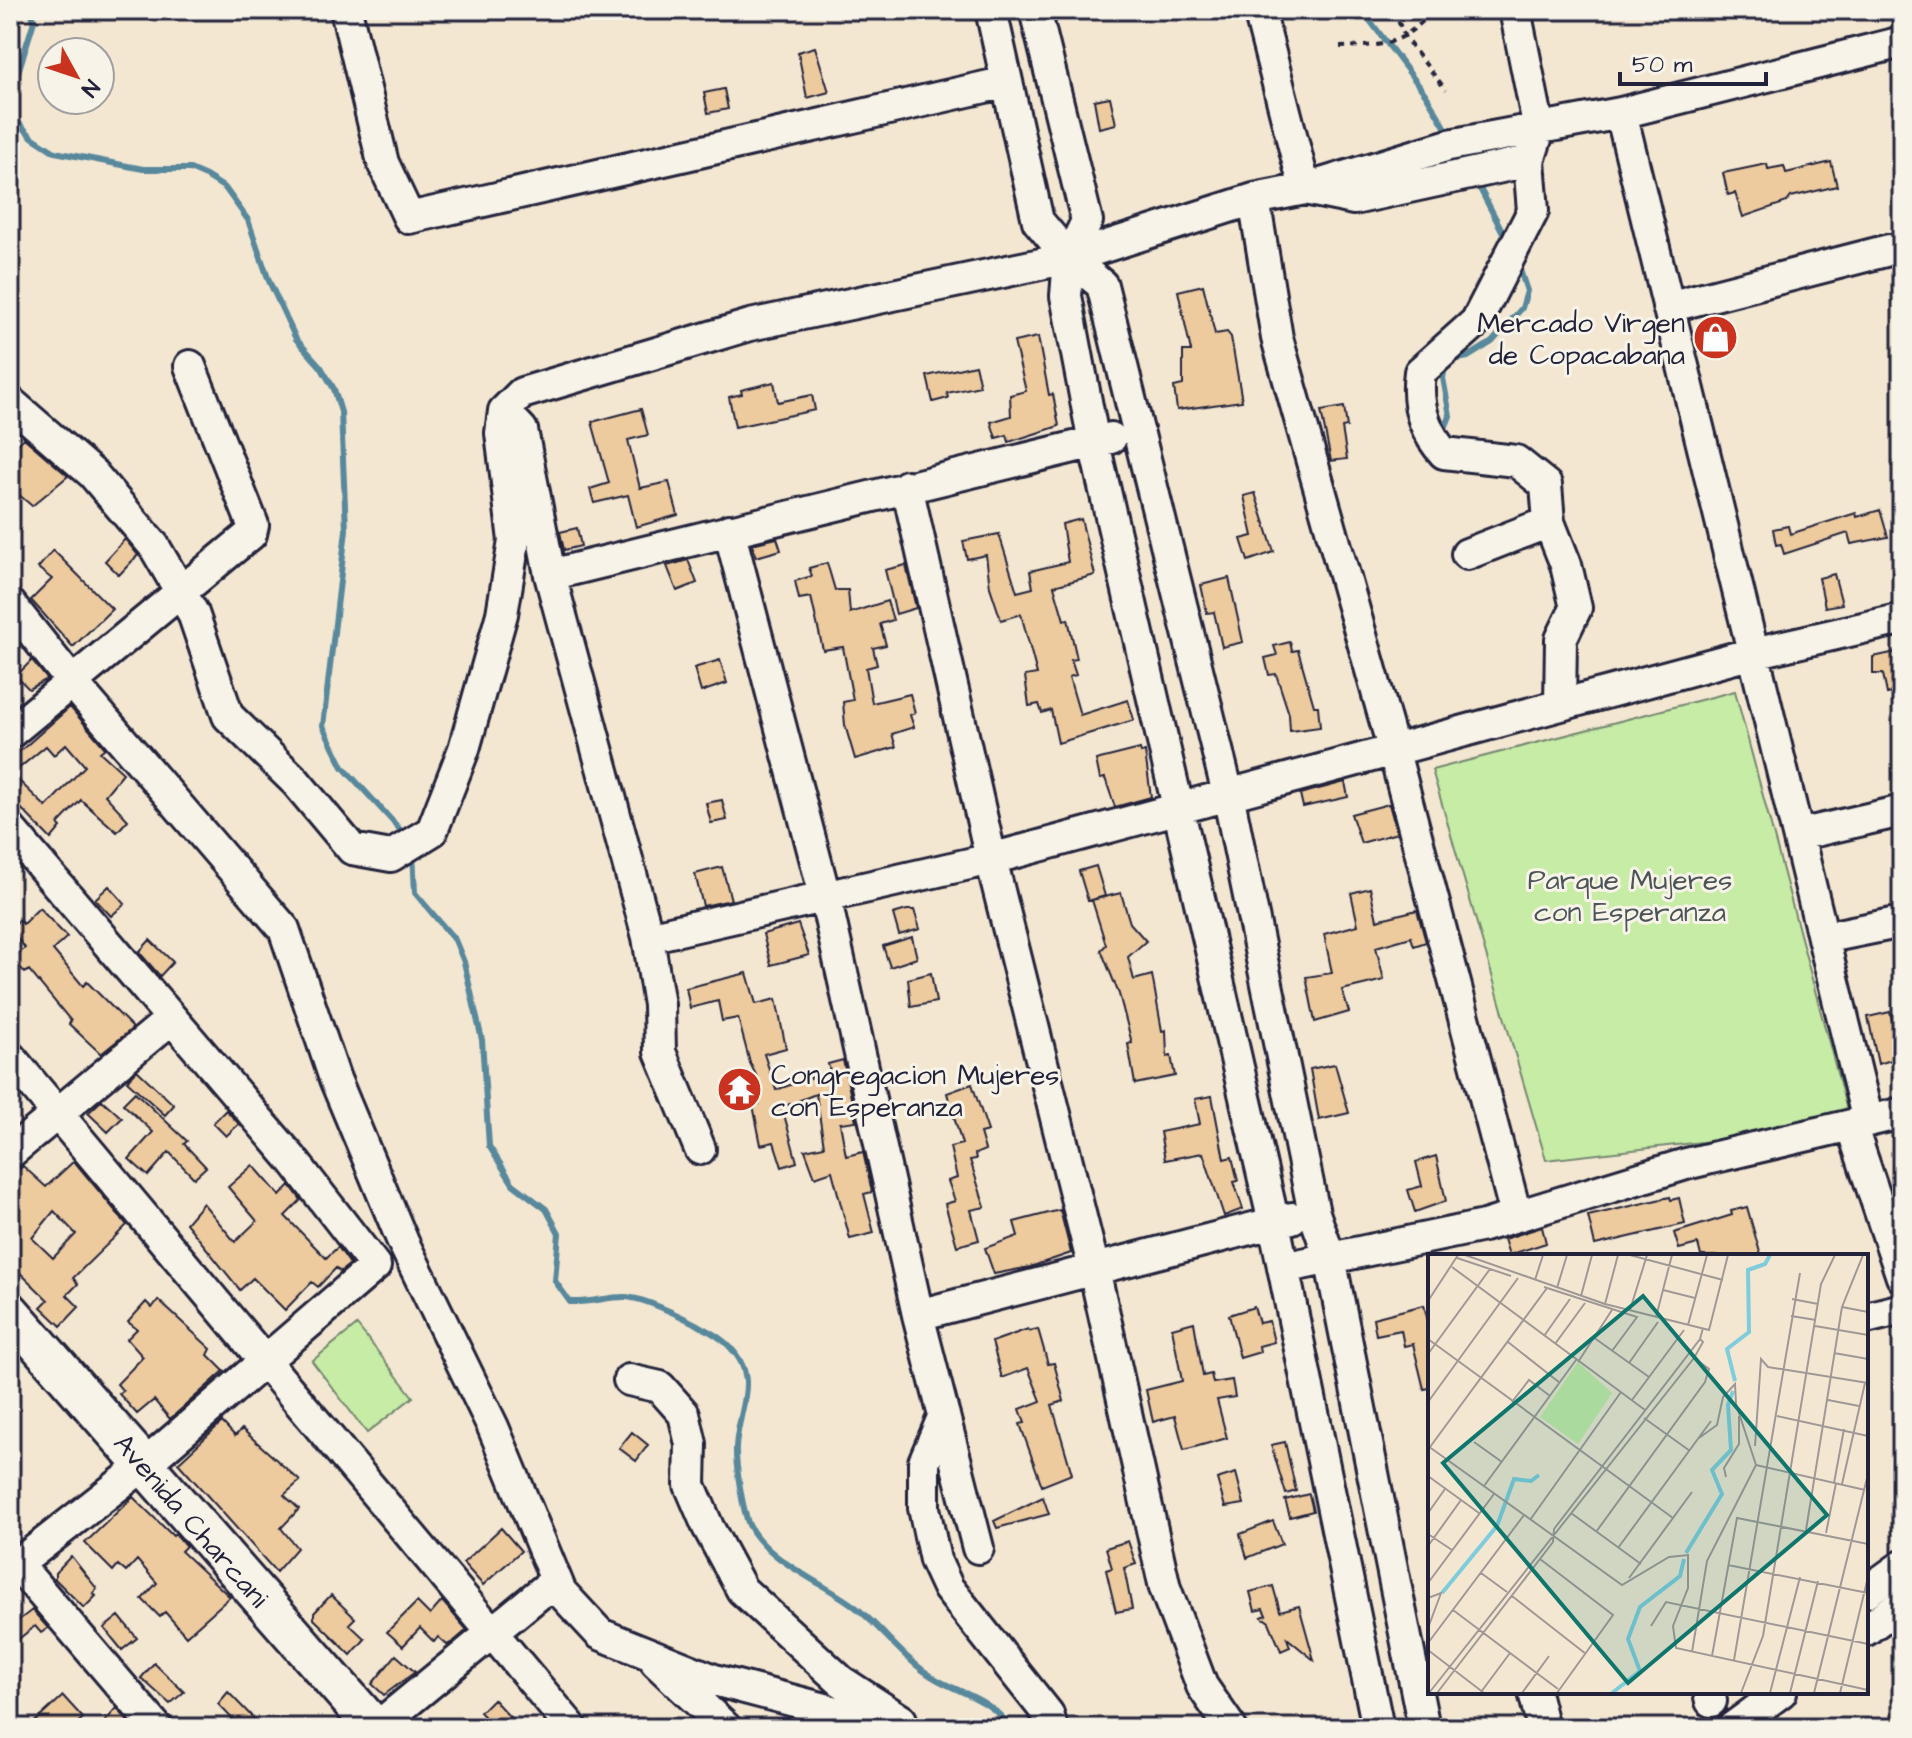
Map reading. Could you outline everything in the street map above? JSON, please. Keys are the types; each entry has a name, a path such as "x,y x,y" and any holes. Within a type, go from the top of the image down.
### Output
{"main road":[{"name":"Avenida Charcani","path":"10,1312 376,1728"}],"street":[{"path":"346,10 383,163 409,218 1007,82"},
{"path":"991,10 1038,221 1069,258 1102,285 1228,794 1314,1213 1330,1258 1424,1728"},
{"path":"1035,10 1087,221 1069,258 1066,296 1094,443 1274,1223 1378,1728"},
{"path":"1259,10 1305,189"},
{"path":"1515,10 1539,129 1529,161 1533,183 1531,220 1476,322 1420,372 1417,395 1430,438 1444,453 1516,461 1546,485 1549,522 1566,565 1576,608 1561,639 1560,705"},
{"path":"10,402 93,474 154,546 181,592 211,659 228,716 296,782 352,849 391,856 432,831 464,749 502,614 514,541 501,433 504,411 522,393 750,325 1069,258 1254,199 1305,189 1449,145 1621,113 1902,42"},
{"path":"1621,113 1823,938 1860,1123 1902,1277"},
{"path":"1305,189 1354,199 1529,161"},
{"path":"1254,199 1277,338 1393,748 1516,1215"},
{"path":"1668,307 1889,250"},
{"path":"10,733 245,543 253,525 190,366"},
{"path":"504,411 522,430 550,575 648,937 659,1005 660,1052 700,1149"},
{"path":"550,575 1137,432"},
{"path":"907,486 991,859 1094,1269 1165,1588 1202,1686 1231,1728"},
{"path":"1467,554 1549,522"},
{"path":"729,530 825,896 918,1315 978,1548"},
{"path":"10,604 72,682 284,929 335,1079 403,1242 493,1427 561,1592 600,1634 714,1680 898,1728"},
{"path":"648,937 991,859 1753,653 1902,619"},
{"path":"1798,835 1902,811"},
{"path":"10,829 292,1159 375,1266 144,1465 13,1567 157,1728"},
{"path":"1823,938 1902,922"},
{"path":"10,1153 171,1019"},
{"path":"10,1057 572,1728"},
{"path":"1283,1268 1330,1258 1428,1246 1516,1215 1686,1164 1902,1113"},
{"path":"918,1315 1314,1213"},
{"path":"1868,1318 1902,1309"},
{"path":"629,1380 660,1387 684,1414 691,1444 690,1485 708,1527 742,1590 841,1681 913,1728"},
{"path":"944,1415 924,1462 924,1508 935,1560 948,1588 1048,1714 1052,1728"},
{"path":"1868,1591 1902,1566"},
{"path":"376,1728 545,1589 561,1592"},
{"path":"1868,1629 1899,1614"},
{"path":"646,1652 726,1728"},
{"path":"1534,1694 1543,1728"},
{"path":"1747,1724 1779,1694"}],"path":[{"path":"1394,10 1405,38 1446,90"},
{"path":"1340,47 1386,45 1405,38 1435,10"}],"green space":[{"name":"Parque Mujeres con Esperanza","path":"1735,691 1851,1125 1546,1160 1432,770"},
{"path":"357,1325 413,1397 367,1433 312,1361"}],"building":[{"path":"815,47 829,92 807,98 798,52"},
{"path":"724,89 728,109 708,113 704,93"},
{"path":"1110,97 1116,124 1099,128 1094,100"},
{"path":"1831,162 1837,186 1791,197 1787,202 1743,217 1735,193 1728,195 1723,173 1767,164 1768,169 1784,166 1786,173"},
{"path":"1203,285 1215,334 1227,332 1231,337 1242,401 1177,410 1174,387 1183,385 1183,351 1191,351 1178,291"},
{"path":"1038,337 1049,395 1053,394 1059,426 1009,442 1007,435 996,438 991,422 1011,416 1010,395 1026,391 1014,342"},
{"path":"975,365 980,386 947,393 948,398 933,402 927,376"},
{"path":"774,382 778,402 812,395 815,410 735,427 729,397 742,394 741,390"},
{"path":"1344,407 1347,427 1342,428 1347,459 1331,461 1321,411"},
{"path":"641,409 648,435 628,440 640,488 669,482 678,515 636,527 628,495 594,503 590,489 609,483 592,422"},
{"path":"10,438 18,444 24,438 68,476 32,506 10,487 16,480 10,473"},
{"path":"1255,493 1274,552 1248,561 1241,539 1253,536 1244,496"},
{"path":"1880,510 1888,537 1851,544 1848,533 1784,554 1781,544 1776,545 1773,529 1788,526 1790,534 1856,513 1857,517"},
{"path":"1081,519 1095,575 1054,586 1064,620 1068,619 1077,659 1071,660 1076,675 1069,677 1080,715 1128,700 1134,720 1058,743 1051,710 1042,713 1039,704 1029,706 1025,676 1037,674 1021,614 1001,620 990,587 986,555 967,559 963,541 999,534 1017,592 1033,588 1030,571 1068,562 1062,524"},
{"path":"577,528 581,546 564,550 560,532"},
{"path":"777,538 781,550 756,557 752,544"},
{"path":"125,539 138,555 119,575 105,561"},
{"path":"53,550 112,609 73,647 31,600 52,579 38,568"},
{"path":"688,560 697,583 677,591 667,566"},
{"path":"827,563 835,590 848,590 850,613 887,601 893,620 880,624 886,645 873,648 877,665 866,668 872,703 910,694 915,713 910,715 914,727 892,734 896,747 855,759 845,725 843,702 853,700 843,647 823,650 811,597 799,599 795,581 812,576 809,568"},
{"path":"906,565 916,608 896,614 885,570"},
{"path":"1834,574 1842,604 1825,607 1819,578"},
{"path":"1229,578 1243,642 1222,647 1214,612 1207,613 1201,585"},
{"path":"1290,642 1292,651 1298,650 1314,706 1318,706 1320,727 1290,731 1289,714 1276,674 1269,675 1265,658 1277,655 1274,646"},
{"path":"1896,652 1902,691 1887,694 1883,674 1873,674 1873,657"},
{"path":"32,660 47,679 29,689 16,676"},
{"path":"720,660 727,683 701,692 694,668"},
{"path":"70,707 105,748 100,752 123,773 105,795 128,820 117,832 81,800 58,824 61,827 51,839 10,797 10,772 46,807 85,766 66,744 54,755 46,746 18,769 10,760"},
{"path":"1140,749 1141,753 1145,752 1151,797 1115,807 1105,778 1100,779 1096,760"},
{"path":"1345,782 1348,797 1303,807 1300,794"},
{"path":"722,800 727,820 711,823 706,803"},
{"path":"1389,804 1397,833 1361,843 1351,814"},
{"path":"1096,866 1105,896 1088,901 1079,871"},
{"path":"722,867 731,900 703,906 695,874"},
{"path":"109,886 125,904 111,916 95,899"},
{"path":"1370,888 1377,920 1417,910 1426,942 1414,946 1411,937 1376,947 1384,980 1342,990 1349,1012 1315,1022 1306,977 1332,973 1324,934 1358,925 1351,893"},
{"path":"1121,893 1130,923 1146,941 1128,957 1134,980 1152,975 1162,1031 1166,1030 1167,1057 1171,1056 1175,1076 1135,1084 1128,1044 1132,1043 1119,994 1101,950 1106,945 1092,900"},
{"path":"39,908 67,937 53,950 83,986 87,982 133,1028 101,1054 69,1024 71,1021 29,970 25,973 13,959 25,948 10,929 19,920 23,924"},
{"path":"914,910 920,929 899,935 893,914"},
{"path":"798,924 809,955 771,965 763,934"},
{"path":"912,937 917,958 890,967 883,946"},
{"path":"150,940 173,962 160,976 139,952"},
{"path":"747,973 756,1004 776,999 786,1048 764,1054 776,1090 830,1071 828,1064 843,1060 856,1121 840,1123 846,1156 863,1152 872,1192 864,1194 874,1233 850,1239 832,1171 815,1177 805,1150 824,1146 816,1094 782,1107 797,1162 782,1167 774,1142 761,1145 753,1105 759,1104 752,1083 759,1081 750,1063 738,1018 722,1021 718,1001 690,1008 686,988"},
{"path":"931,973 936,1002 911,1007 908,979"},
{"path":"1890,1012 1902,1057 1878,1064 1868,1017"},
{"path":"1335,1064 1349,1113 1319,1120 1310,1069"},
{"path":"137,1070 174,1105 165,1115 127,1081"},
{"path":"972,1084 988,1131 980,1133 985,1150 975,1154 976,1159 970,1160 985,1207 971,1210 979,1240 957,1246 945,1204 955,1201 948,1181 957,1178 950,1147 962,1144 947,1093"},
{"path":"135,1092 187,1141 184,1144 206,1167 194,1178 169,1152 148,1176 129,1159 153,1132 123,1104"},
{"path":"1212,1096 1224,1159 1232,1157 1238,1181 1234,1182 1243,1209 1224,1216 1203,1153 1165,1160 1160,1132 1200,1124 1195,1099"},
{"path":"102,1100 122,1118 108,1132 88,1113"},
{"path":"226,1110 239,1124 226,1136 213,1123"},
{"path":"1436,1156 1446,1201 1415,1212 1408,1190 1422,1186 1416,1162"},
{"path":"74,1161 127,1225 73,1278 78,1284 67,1295 79,1307 61,1326 41,1307 48,1300 10,1263 10,1178 23,1166 46,1187","holes":["54,1211 76,1234 53,1258 32,1238"]},
{"path":"253,1165 280,1196 290,1185 301,1200 285,1216 326,1258 338,1247 350,1264 340,1272 336,1268 318,1287 312,1282 285,1310 253,1278 240,1290 186,1223 203,1203 235,1242 257,1221 228,1187"},
{"path":"1670,1197 1671,1200 1679,1198 1685,1224 1595,1245 1588,1216"},
{"path":"1747,1207 1760,1254 1700,1254 1698,1244 1679,1249 1674,1233 1732,1215 1731,1211"},
{"path":"1060,1210 1071,1253 1030,1267 994,1274 985,1248 1018,1236 1014,1222"},
{"path":"1542,1227 1546,1243 1509,1254 1504,1239"},
{"path":"158,1300 211,1349 208,1355 224,1371 170,1419 154,1400 137,1414 119,1394 123,1391 117,1384 143,1357 127,1339 137,1329 128,1322 146,1302 152,1308"},
{"path":"1424,1305 1428,1322 1428,1388 1424,1389 1413,1344 1404,1346 1401,1330 1376,1335 1373,1318"},
{"path":"1254,1307 1259,1323 1269,1321 1274,1342 1259,1346 1260,1352 1240,1358 1229,1315"},
{"path":"1194,1322 1203,1376 1211,1374 1213,1383 1232,1380 1235,1397 1217,1400 1227,1438 1184,1450 1175,1416 1153,1422 1146,1390 1182,1381 1172,1328"},
{"path":"1028,1329 1038,1329 1048,1364 1054,1363 1064,1401 1052,1405 1072,1474 1042,1486 1020,1424 1025,1423 1020,1409 1041,1401 1028,1368 1002,1378 992,1342"},
{"path":"222,1422 235,1436 242,1429 300,1481 284,1495 299,1509 281,1528 297,1548 276,1572 178,1463"},
{"path":"632,1432 648,1445 636,1461 619,1448"},
{"path":"1285,1442 1296,1491 1286,1494 1271,1445"},
{"path":"1236,1473 1244,1504 1225,1507 1217,1479"},
{"path":"1309,1494 1313,1511 1290,1517 1285,1500"},
{"path":"133,1497 173,1536 175,1534 186,1546 181,1551 230,1597 186,1636 165,1612 160,1617 142,1599 157,1583 137,1560 126,1572 118,1565 113,1571 85,1543"},
{"path":"1043,1497 1049,1514 997,1528 994,1521"},
{"path":"1273,1521 1282,1544 1247,1558 1240,1534"},
{"path":"501,1528 521,1551 483,1585 463,1563"},
{"path":"1128,1541 1136,1564 1124,1568 1132,1609 1116,1612 1106,1570 1112,1568 1106,1548"},
{"path":"71,1556 97,1589 93,1593 96,1596 84,1608 55,1579 55,1573"},
{"path":"1273,1586 1280,1611 1299,1606 1314,1660 1287,1638 1290,1647 1281,1651 1269,1622 1262,1617 1266,1615 1263,1609 1255,1611 1250,1592"},
{"path":"331,1595 355,1618 349,1624 365,1639 351,1655 314,1619 314,1613"},
{"path":"442,1601 467,1630 453,1642 447,1645 438,1637 434,1642 420,1628 403,1646 387,1632 417,1602 430,1615"},
{"path":"32,1610 48,1628 41,1633 35,1626 10,1646 10,1627"},
{"path":"119,1616 137,1638 122,1650 104,1628"},
{"path":"396,1655 415,1672 384,1695 372,1684"},
{"path":"154,1663 184,1692 170,1704 141,1678"},
{"path":"228,1692 263,1728 241,1728 218,1704"},
{"path":"63,1696 83,1718 72,1728 28,1728"},
{"path":"493,1699 520,1728 495,1728 480,1712"},
{"path":"117,1708 133,1728 99,1728"}],"waterway":[{"path":"10,98 34,21 31,10"},
{"path":"1362,10 1426,95 1450,135"},
{"path":"10,114 32,137 55,152 143,169 190,169 206,176 225,188 248,220 269,281 296,339 321,367 334,389 341,412 346,530 323,726 343,767 405,835"},
{"path":"1477,183 1507,240"},
{"path":"1442,436 1450,416 1443,378 1445,367 1453,360 1468,357 1492,342 1522,308 1527,291 1517,261"},
{"path":"413,852 415,893 455,940 464,962 482,1040 489,1146 513,1184 546,1209 559,1233 555,1281 570,1302 634,1298 679,1315 728,1345 738,1357 746,1381 736,1454 744,1509 757,1538 782,1560 854,1606 924,1671 986,1704 1010,1728"}],"place":[{"name":"Mercado Virgen de Copacabana","path":"1716,338"},
{"name":"Congregacion Mujeres con Esperanza","path":"740,1090"}]}
